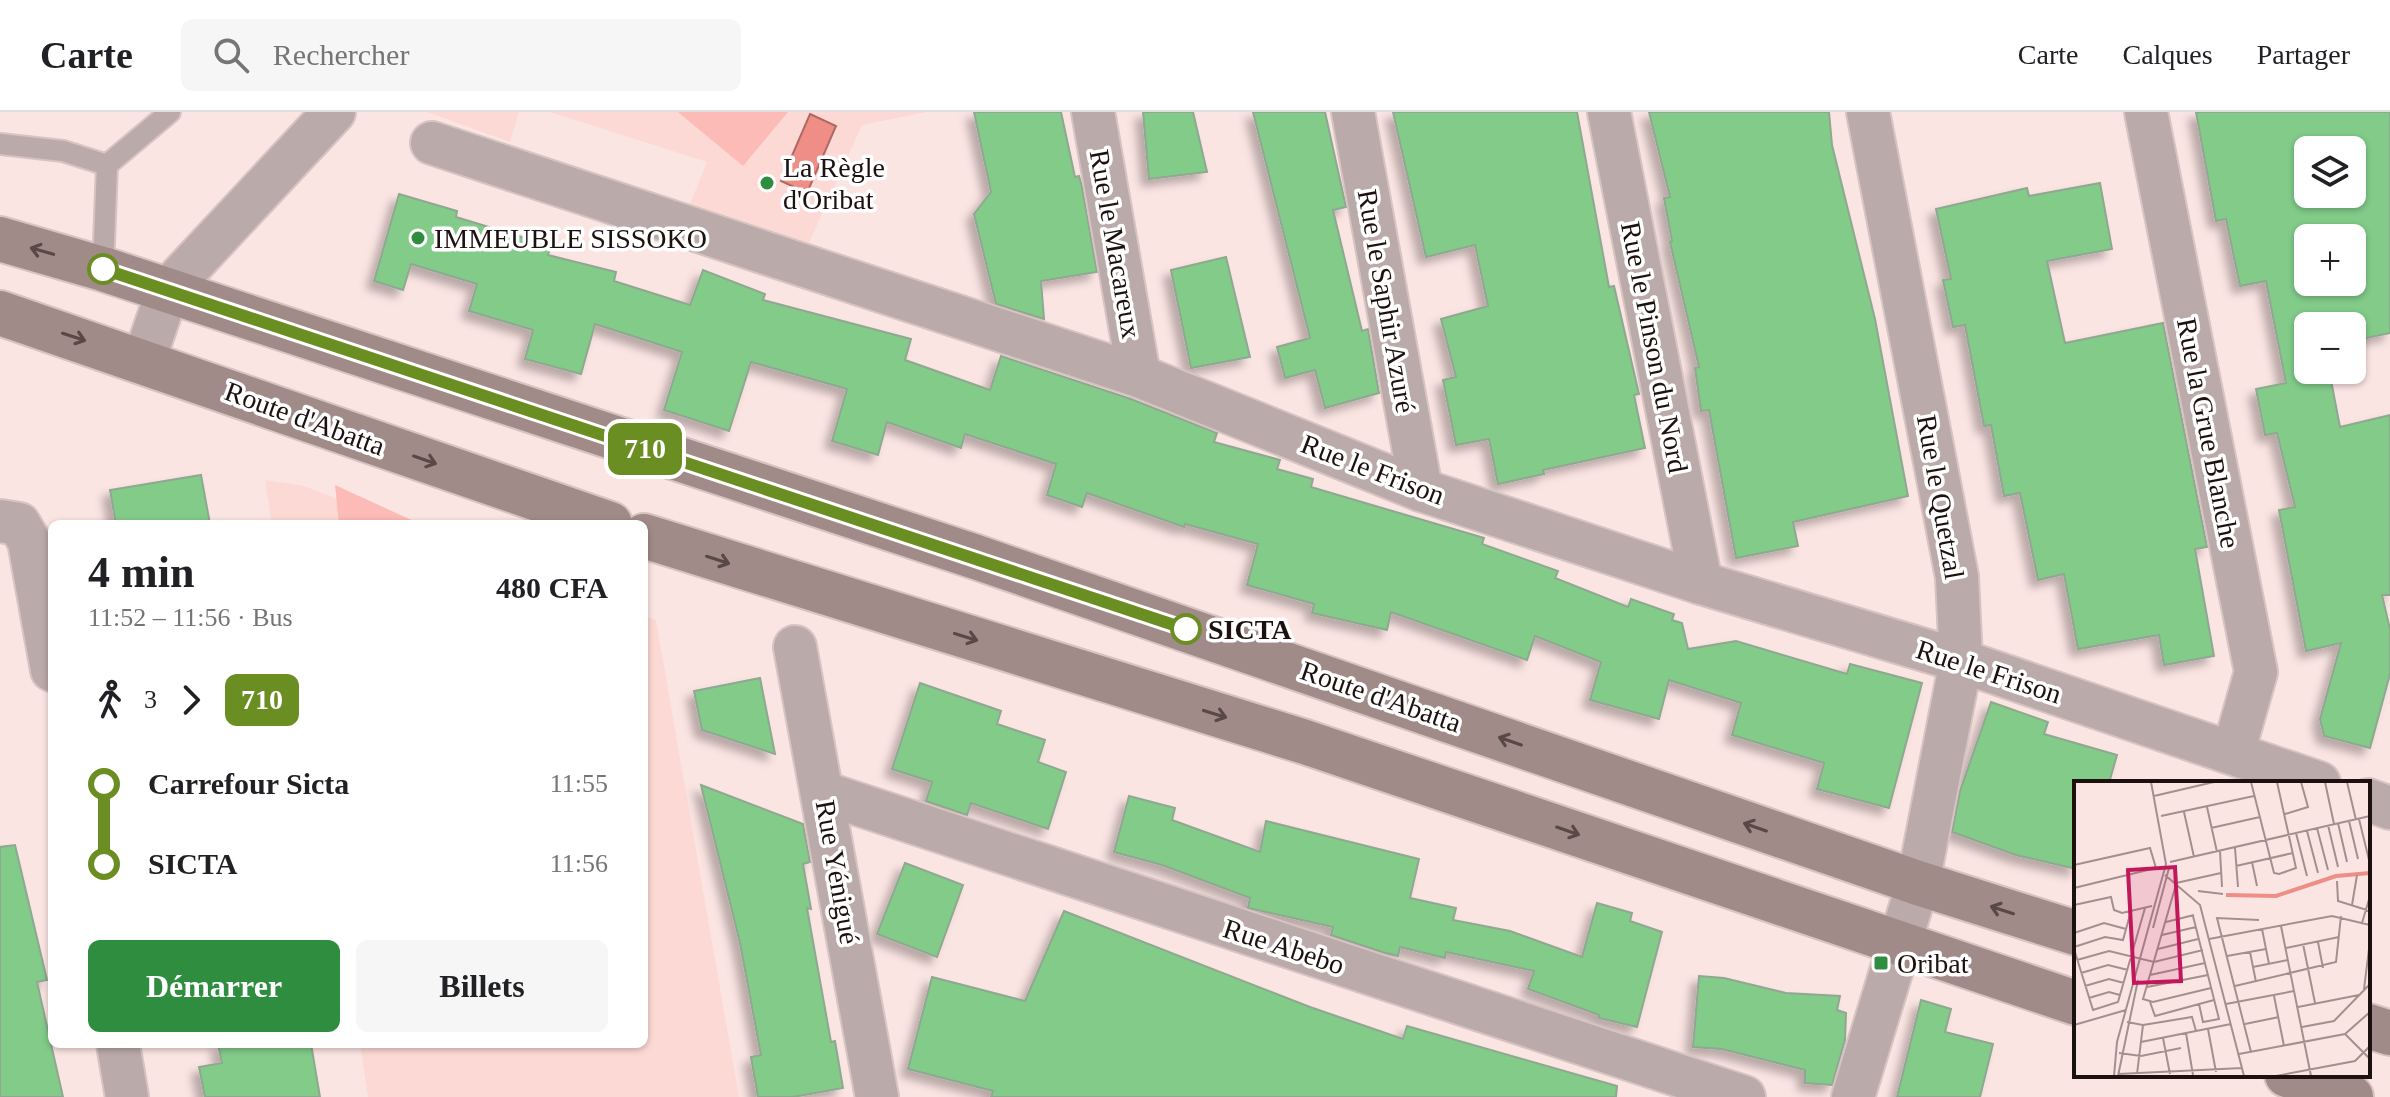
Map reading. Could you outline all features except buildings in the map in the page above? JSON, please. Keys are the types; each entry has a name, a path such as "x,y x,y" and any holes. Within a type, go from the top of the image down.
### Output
{"street":[{"path":"144,360 168,290 334,112"},
{"name":"Rue le Macareux","path":"1093,112 1139,376"},
{"name":"Rue le Saphir Azuré","path":"1353,112 1421,490"},
{"name":"Rue le Pinson du Nord","path":"1609,112 1701,583"},
{"name":"Rue le Quetzal","path":"1853,1097 1918,883 1961,661 1957,577 1868,112"},
{"name":"Rue la Grue Blanche","path":"2146,112 2256,672 2233,753"},
{"name":"Rue le Frison","path":"432,143 1139,376 1421,490 1701,583 1961,661 2313,781"},
{"name":"Route d'Abatta","path":"0,239 168,290 973,556 1918,883 2074,932"},
{"name":"Route d'Abatta","path":"0,313 144,360 599,520"},
{"path":"0,521 19,524 29,541 48,648"},
{"path":"648,537 1290,737 2074,1002"},
{"name":"Rue Yénigué","path":"795,647 881,1096"},
{"name":"Rue Abebo","path":"824,793 1744,1097"},
{"path":"2370,801 2390,808"},
{"path":"2370,1027 2390,1033"},
{"path":"119,1048 127,1097"},
{"path":"2293,1077 2351,1097"}],"lane":[{"path":"103,269 107,165 170,112"},
{"path":"0,144 63,151 107,165"}],"shaded area":[{"path":"427,112 519,112 510,142"},
{"name":"La Règle d'Oribat","path":"550,112 927,112 862,125 809,243 690,204 707,162"},
{"path":"678,112 788,112 743,166"},
{"path":"810,114 836,126 807,193 781,181"},
{"path":"265,480 304,486 392,520 271,520"},
{"path":"335,485 411,520 339,520"},
{"path":"648,617 656,620 739,1097 368,1097 361,1048 648,1048"}],"bus line":[{"name":"710","path":"103,269 1186,629"}],"place":[{"name":"La Règle d'Oribat","path":"767,183"},
{"name":"IMMEUBLE SISSOKO","path":"418,238"},
{"name":"SICTA","path":"1186,629"},
{"name":"Oribat","path":"1881,963"}]}
